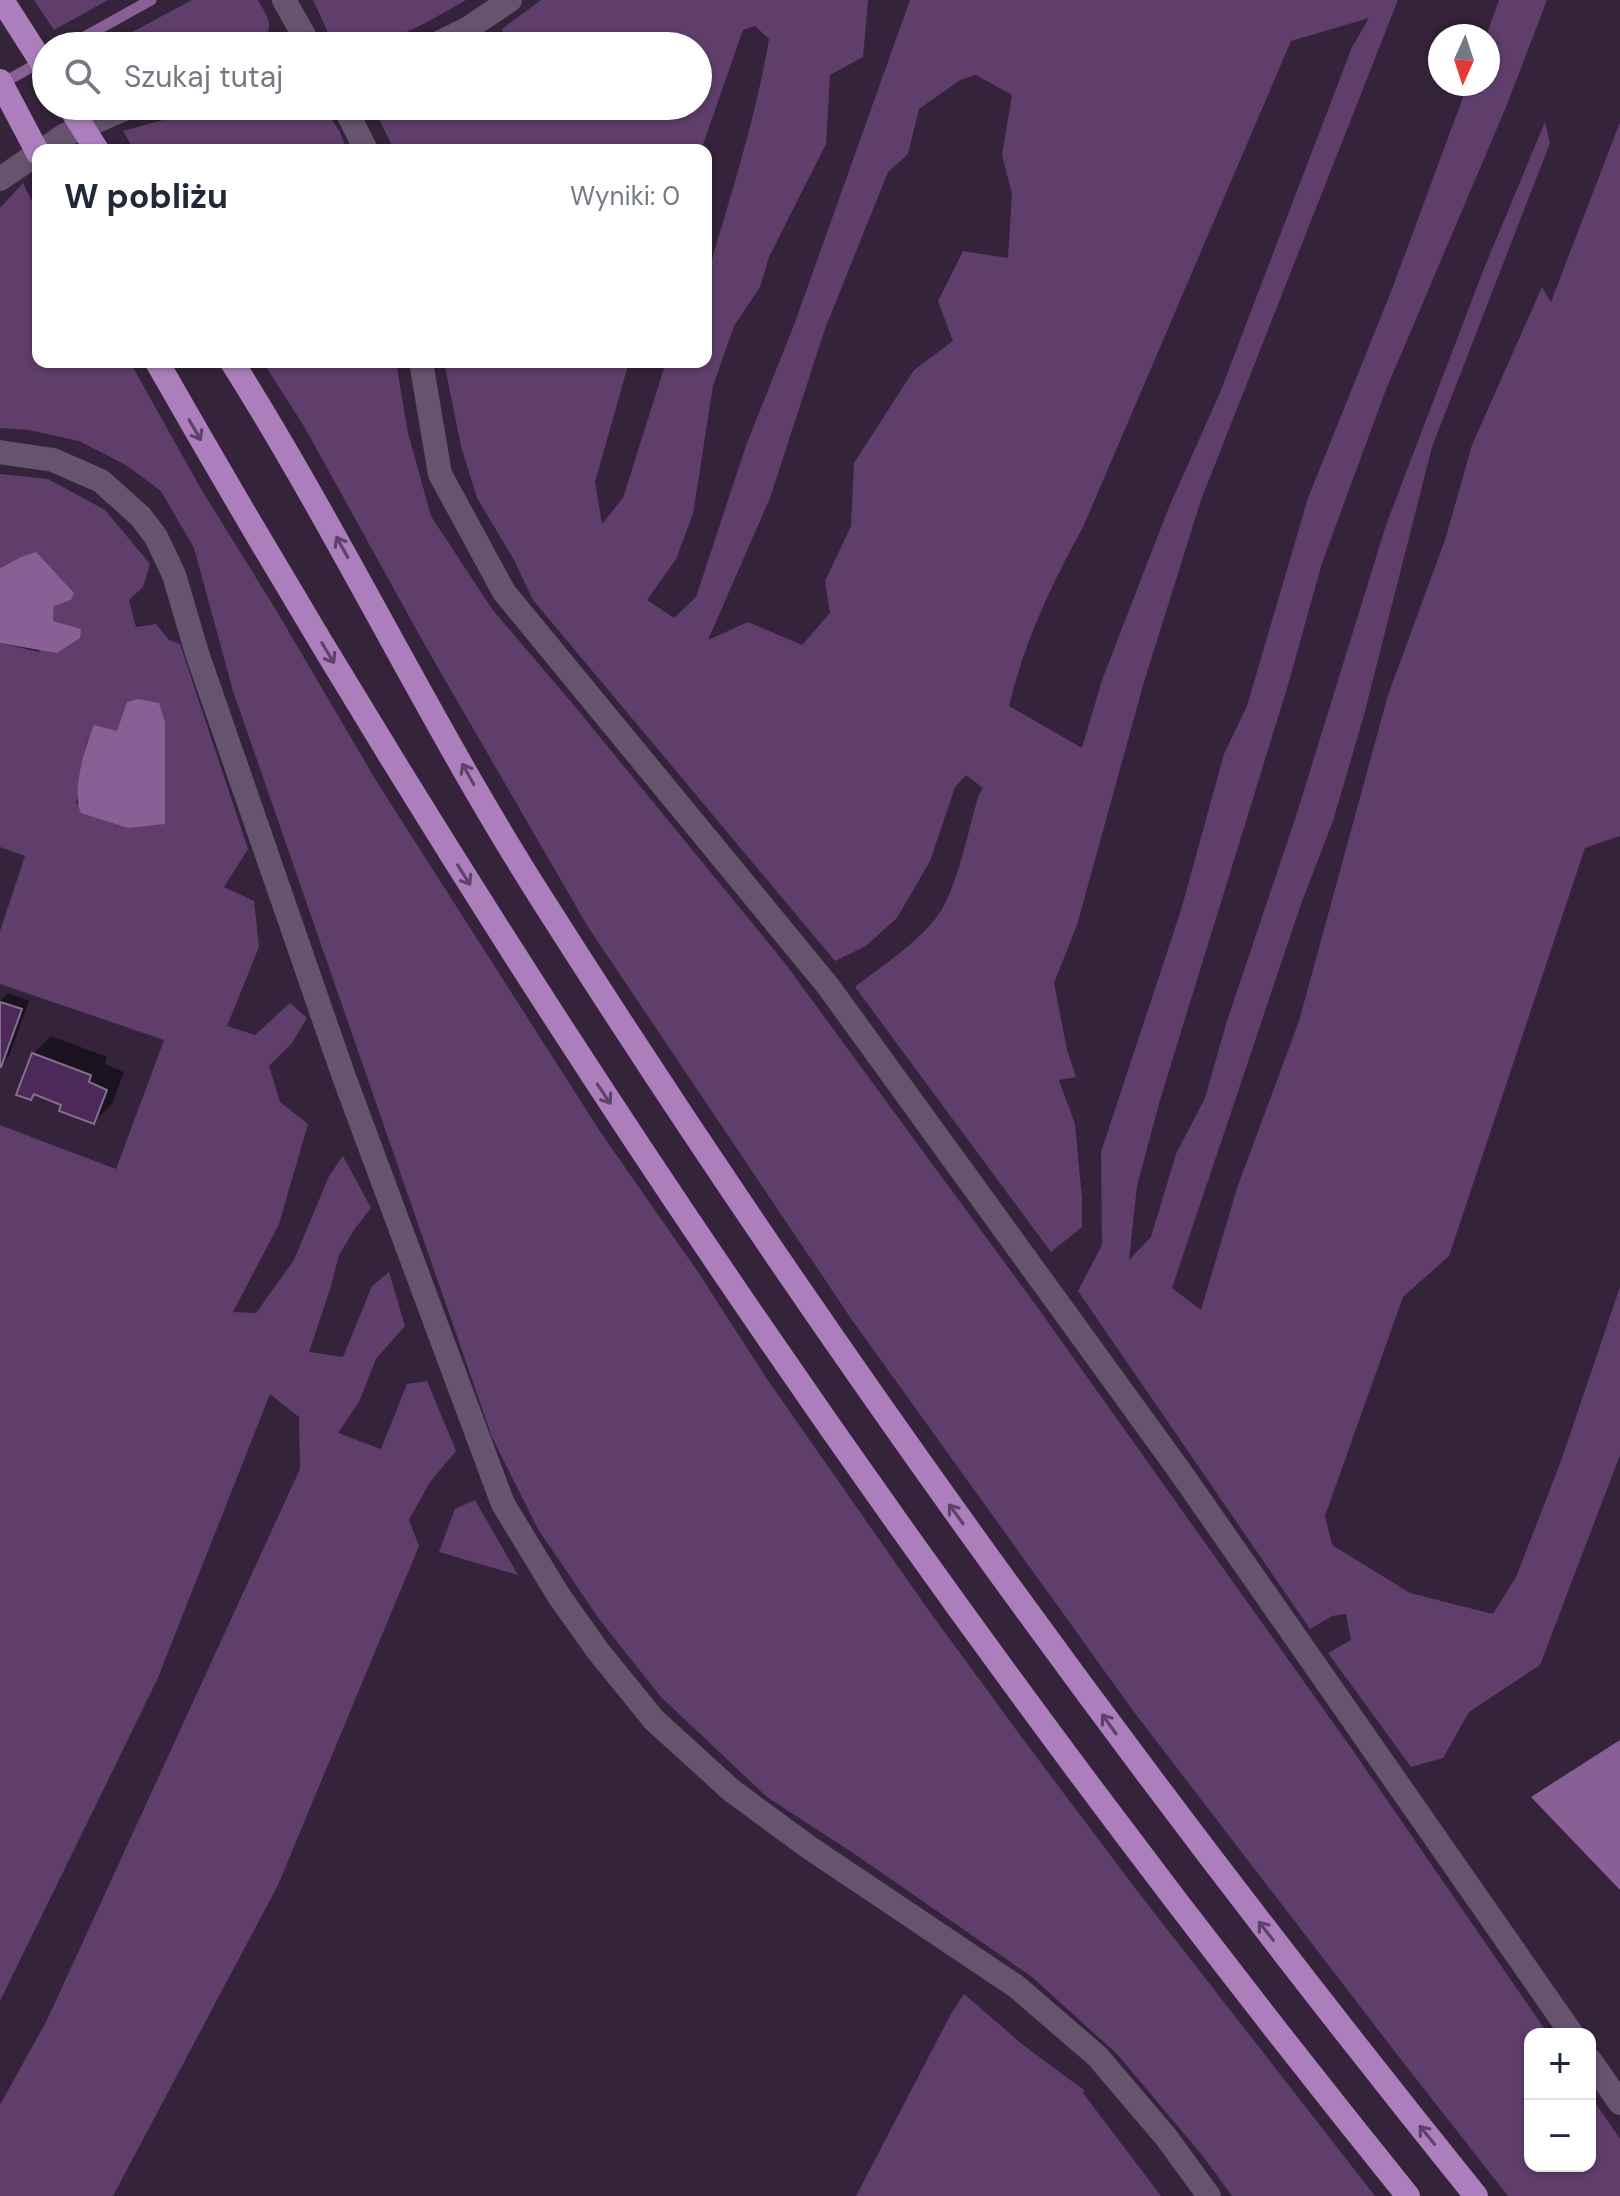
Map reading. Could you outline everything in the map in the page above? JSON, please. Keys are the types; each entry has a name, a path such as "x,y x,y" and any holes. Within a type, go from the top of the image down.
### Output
{"main road":[{"path":"8,10 32,47"},
{"path":"0,81 35,144"},
{"path":"78,120 93,144"},
{"path":"160,368 305,616 459,868 552,1015 781,1357 963,1616 1123,1832 1321,2089 1408,2196"},
{"path":"236,368 302,475 491,816 730,1187 948,1503 1159,1791 1476,2196"}],"street":[{"path":"284,0 302,32"},
{"path":"461,32 510,0"},
{"path":"52,144 99,120"},
{"path":"351,120 363,144"},
{"path":"0,179 32,157"},
{"path":"422,368 440,474 504,592 828,986 1179,1470 1568,2028"},
{"path":"0,452 53,460 101,481 141,517 162,550 174,575 197,653 344,1077 503,1504 567,1607 654,1720 731,1790 807,1846 1017,1987 1097,2056 1166,2137 1209,2196"},
{"path":"1596,2069 1620,2103"}],"shaded area":[{"path":"34,0 108,0 54,30"},
{"path":"192,0 258,0 269,23 267,32 132,32"},
{"path":"313,0 466,0 406,32 328,32"},
{"path":"541,0 868,0 863,57 830,75 826,144 769,257 760,287 734,326 713,386 693,514 676,559 647,600 674,618 696,597 747,443 794,325 910,0 1398,0 1201,500 1144,682 1077,925 1054,983 1067,1050 1076,1077 1059,1080 1075,1124 1082,1227 1051,1252 855,987 911,944 939,914 957,874 983,788 966,775 955,787 930,861 897,918 866,946 835,961 533,600 514,560 477,498 461,446 445,368 627,368 595,482 602,524 623,498 664,368 712,368 712,259 743,153 769,39 755,26 743,30 712,119 712,32 503,32 502,29","holes":["1369,18 1352,47 1219,395 1169,507 1102,680 1082,748 1009,706 1031,635 1084,525 1291,41","976,75 1012,95 1002,155 1012,194 1008,258 963,251 938,301 953,341 914,370 854,463 851,526 825,581 830,613 802,645 748,622 708,640 770,498 825,329 888,172 908,154 919,109 960,80"]},
{"path":"1499,0 1547,0 1506,107 1385,392 1322,563 1288,685 1160,1100 1137,1186 1129,1260 1151,1237 1176,1154 1205,1098 1386,525 1483,271 1545,122 1550,143 1432,447 1364,715 1333,821 1301,904 1172,1288 1201,1310 1237,1188 1299,1021 1388,695 1445,540 1472,445 1542,287 1551,302 1620,122 1620,836 1585,848 1449,1256 1403,1297 1325,1516 1332,1545 1410,1593 1493,1614 1516,1577 1561,1461 1620,1287 1620,1455 1540,1665 1469,1712 1443,1758 1411,1767 1328,1653 1351,1640 1346,1614 1332,1616 1310,1629 1078,1291 1102,1245 1101,1152 1181,910 1224,754 1247,706 1308,498 1392,289 1464,96 1500,96 1500,24 1490,24"},
{"path":"163,120 332,120 345,144 131,144 123,131"},
{"path":"380,120 712,120 703,144 391,144"},
{"path":"23,183 32,202 32,368 133,368 201,489 377,782 601,1133 698,1272 767,1379 1023,1739 1375,2196 1232,2196 1202,2155 1117,2054 1032,1977 767,1797 661,1697 599,1619 538,1529 492,1437 233,691 194,548 161,491 126,465 79,441 29,430 0,428 0,208"},
{"path":"267,368 397,368 408,433 431,516 492,609 784,962 1038,1308 1354,1752 1544,2028 1524,2028 1524,2172 1596,2172 1596,2104 1620,2139 1620,2196 1508,2196 1399,2057 1134,1712 852,1320 588,927 426,647 305,428"},
{"path":"0,474 48,479 105,510 150,564 143,587 129,600 136,627 156,624 169,640 180,644 248,849 224,887 254,901 259,947 227,1026 255,1035 290,1003 307,1018 292,1043 269,1066 280,1102 308,1124 279,1224 233,1312 256,1313 294,1260 329,1176 343,1156 371,1208 339,1255 309,1352 343,1357 372,1286 389,1272 405,1326 376,1359 359,1402 338,1433 381,1449 407,1384 427,1381 456,1451 430,1482 409,1520 419,1546 278,1885 113,2196 0,2196 0,2105 47,2020 300,1469 299,1417 270,1394 157,1680 0,2001 0,1125 116,1169 164,1040 0,984 0,931 25,856 0,847 0,643 39,652 53,621 54,605 71,600 21,557 0,568","holes":["159,704 165,722 165,824 76,804 86,744 94,726 117,732"]},
{"path":"36,552 74,593 71,600 54,606 53,621 81,629 80,638 57,653 0,643 0,568"},
{"path":"138,699 159,703 165,722 165,824 128,828 81,813 78,782 94,725 117,731 127,702"},
{"path":"475,1500 518,1575 439,1552 455,1509"},
{"path":"1620,1740 1620,1890 1531,1797"},
{"path":"964,1994 1023,2045 1084,2090 1083,2093 1161,2196 856,2196"}],"building":[{"path":"0,1002 22,1009 1,1067 0,1066"},
{"path":"32,1053 91,1075 89,1082 107,1090 94,1124 59,1111 61,1105 34,1094 31,1100 16,1095"}],"waterway":[{"path":"93,32 151,0"},
{"path":"1,84 32,67"}]}
